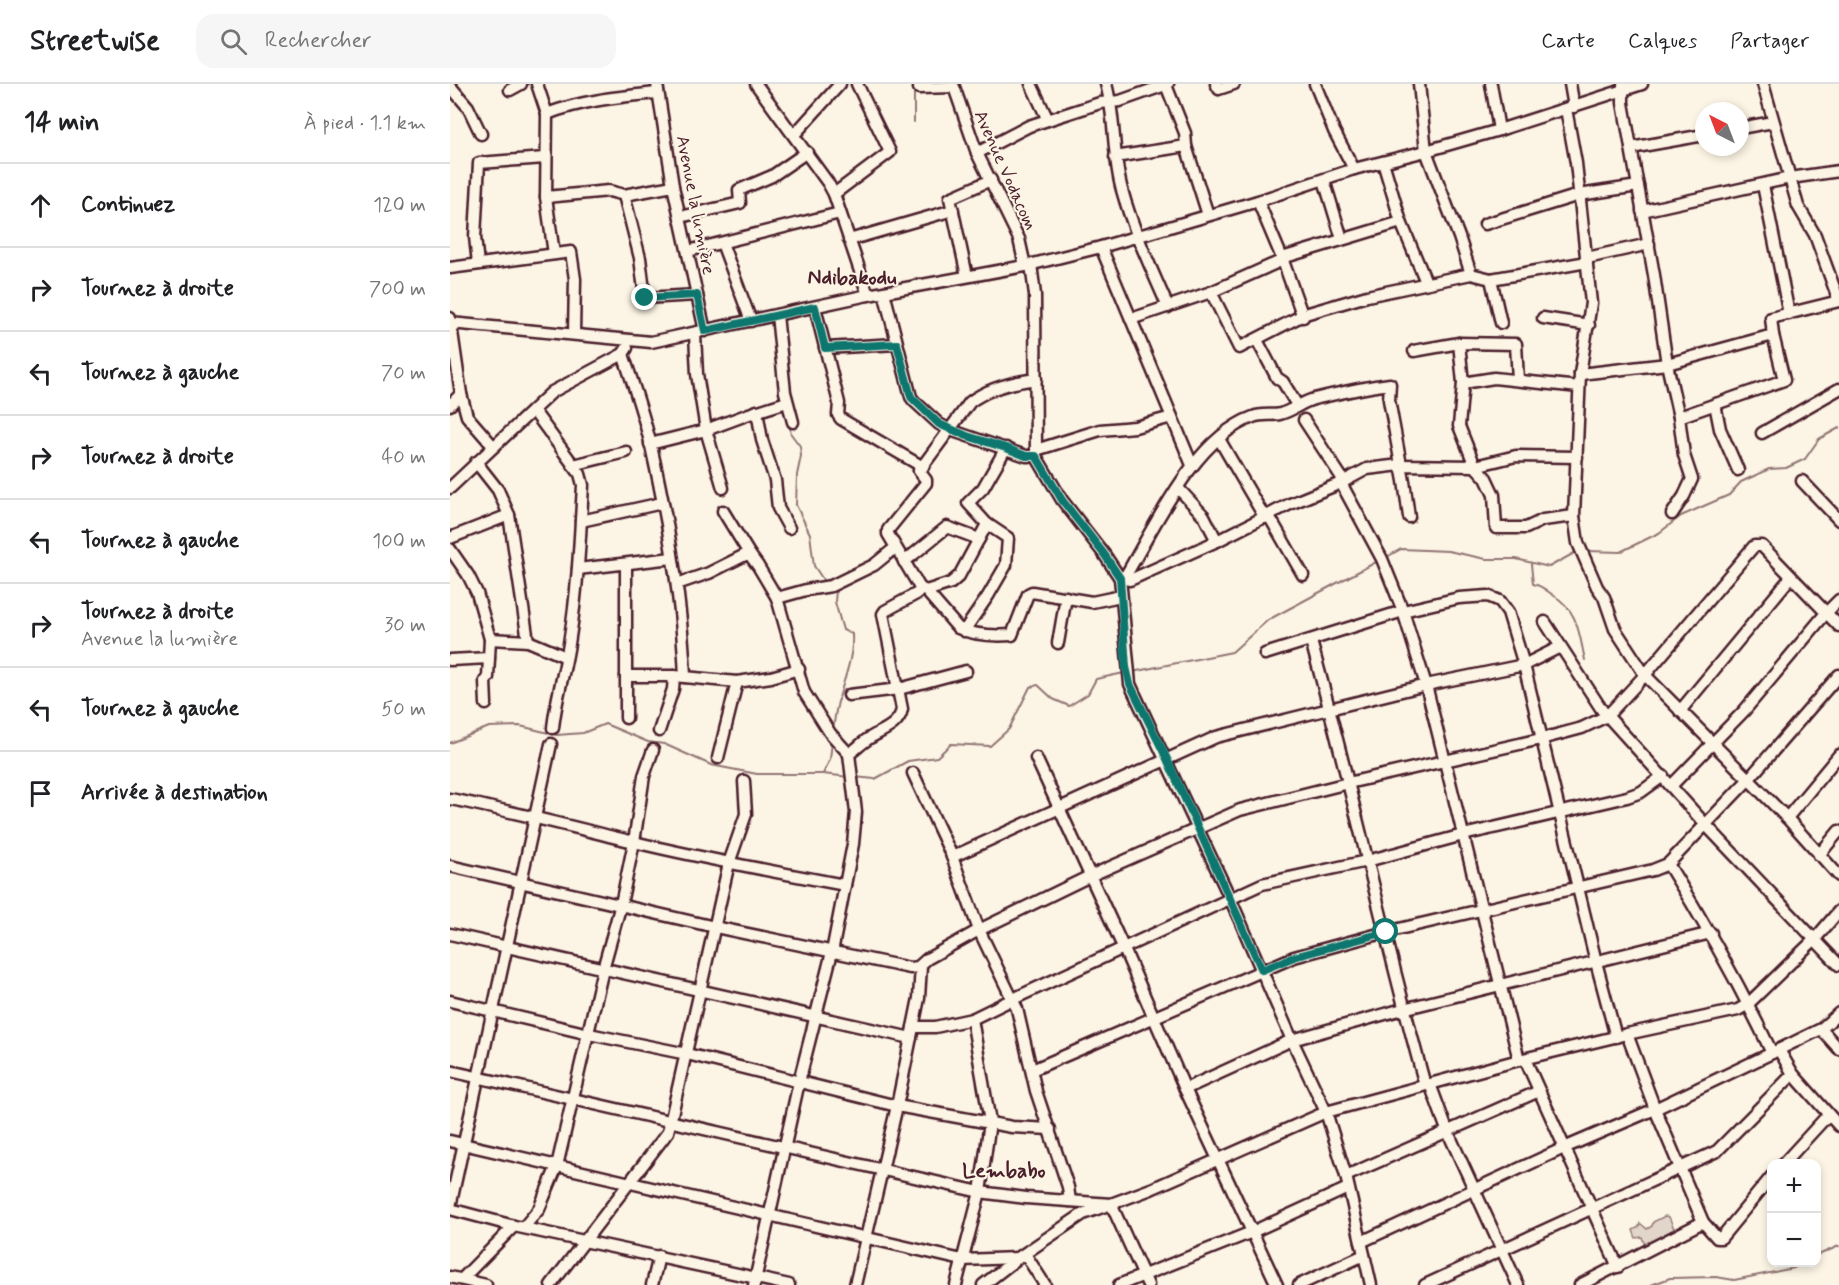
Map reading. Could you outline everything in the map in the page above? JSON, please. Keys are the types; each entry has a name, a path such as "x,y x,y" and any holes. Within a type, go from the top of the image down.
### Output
{"street":[{"path":"510,90 521,84"},
{"path":"537,84 547,114 546,197 554,254"},
{"path":"756,84 807,152 834,194 868,295"},
{"path":"834,194 890,153 857,84"},
{"path":"1030,84 1048,120"},
{"path":"1106,84 1112,102 1115,157 1121,189 1137,235 1168,307"},
{"path":"977,153 1029,126 1100,103 1120,101 1167,84 1185,133 1186,146 1208,215"},
{"path":"1216,84 1219,89 1234,84"},
{"path":"1315,84 1334,131 1354,169"},
{"path":"1419,84 1426,151 1471,274"},
{"path":"1491,84 1499,130"},
{"path":"1570,84 1570,108 1591,303 1580,374 1574,516 1578,543 1597,587 1604,597 1615,629 1645,675 1787,818 1839,876"},
{"path":"494,446 466,416 450,321 651,342 868,295 1028,265 1101,246 1258,201 1354,169 1499,130 1570,108 1623,87 1642,84"},
{"path":"1679,417 1784,380 1771,318 1839,301 1815,235 1798,206 1763,84"},
{"path":"794,135 836,86"},
{"path":"450,87 468,107 481,134"},
{"name":"Avenue Vodacom","path":"919,88 954,87 977,153 1019,239 1028,265 1035,295 1036,453"},
{"path":"1623,87 1623,103 1649,244 1667,364 1679,417 1684,455 1692,479 1672,514"},
{"path":"547,114 571,105 657,88"},
{"name":"Avenue la lumière","path":"657,88 673,186 697,295 700,332 697,374 706,430 723,488"},
{"path":"1749,126 1773,122"},
{"path":"1631,148 1695,137"},
{"path":"1115,157 1186,146"},
{"path":"680,217 740,203 739,190 772,176 807,152"},
{"path":"478,264 475,237 479,164 545,158"},
{"path":"1383,162 1401,222 1426,282"},
{"path":"1642,211 1790,178 1839,171"},
{"path":"967,276 950,198 990,180"},
{"path":"1324,180 1342,239"},
{"path":"1763,185 1774,230 1789,314"},
{"path":"546,197 609,191 624,195 673,186"},
{"path":"1485,224 1579,195 1638,186"},
{"path":"624,195 640,258 645,298 697,295"},
{"path":"1258,201 1303,317"},
{"path":"849,240 953,210"},
{"path":"688,251 840,213"},
{"path":"1131,319 1211,292 1282,259 1401,222"},
{"path":"722,243 751,321"},
{"path":"1211,292 1239,348 1305,314 1367,296 1471,274 1491,279 1587,260 1649,244"},
{"path":"1101,246 1192,465"},
{"path":"450,268 571,252 576,279 574,334"},
{"path":"1491,279 1501,323"},
{"path":"884,292 911,397 939,424 950,430 1026,456 1100,430 1135,427 1172,417"},
{"path":"815,307 839,403 838,415 841,419 923,467"},
{"path":"777,315 787,402 793,422"},
{"path":"1543,318 1589,325"},
{"path":"1580,374 1667,364 1773,335"},
{"path":"450,488 552,392 623,354 631,340"},
{"path":"1257,340 1277,378 1283,382 1297,405"},
{"path":"1459,343 1463,383 1459,426 1475,466 1486,478 1494,495 1496,528 1526,528 1543,520 1574,516"},
{"path":"1414,351 1459,343 1516,344 1518,380"},
{"path":"825,348 897,344"},
{"path":"623,354 650,444 677,584 684,647 680,676 672,689 659,731"},
{"path":"1463,383 1494,378 1580,387"},
{"path":"1036,379 1011,383 970,402 919,471 926,483 888,530 888,534 923,590 958,628 964,631 1012,636 1028,594 1032,592 1092,602 1121,596"},
{"path":"1120,578 1126,575 1192,465 1228,431 1253,417 1280,414 1297,405 1357,388 1390,384 1389,400 1404,481 1408,517"},
{"path":"1761,433 1839,389"},
{"path":"450,405 461,394"},
{"path":"650,444 706,430 787,402"},
{"path":"1716,404 1720,429 1738,470"},
{"path":"533,410 580,474 583,485 578,569 570,639 555,706 553,728"},
{"path":"757,411 762,440 775,480 778,508 789,528"},
{"path":"1304,420 1343,482 1382,559 1403,611 1426,685 1500,986 1522,1059 1539,1091 1618,1267"},
{"path":"1219,439 1303,575"},
{"path":"964,631 1006,565 1008,538 987,524 968,503 983,488 1006,448"},
{"path":"573,465 626,452"},
{"path":"1036,453 1062,500 1120,578 1130,684 1167,759 1326,1113 1346,1176 1371,1285"},
{"path":"1120,578 1130,580 1367,469 1400,465 1475,466 1516,456 1577,457"},
{"path":"476,462 498,490 509,515 528,641"},
{"path":"1802,481 1839,520"},
{"path":"1178,488 1204,516 1217,541"},
{"path":"581,520 662,503"},
{"path":"723,511 777,598 804,692 830,733 849,754 856,812 854,844 832,952 814,1016 755,1281"},
{"path":"450,538 509,515"},
{"path":"849,754 868,739 892,726 901,716 902,708 883,614 923,590 951,583 959,576 987,524"},
{"path":"904,562 947,527 979,540"},
{"path":"855,1285 897,1106 919,998 921,966 927,959 979,930 1089,876 1240,810 1444,760 1541,739 1582,728 1608,716 1754,546 1762,546 1839,626"},
{"path":"777,598 831,586 874,565 896,548"},
{"path":"450,549 477,593 490,639 488,677 485,681 486,704"},
{"path":"677,584 709,573 745,555 750,555"},
{"path":"578,569 672,558"},
{"path":"626,564 626,718"},
{"path":"1680,711 1791,577"},
{"path":"1265,654 1403,611 1474,596 1488,596 1500,601 1508,612 1524,665 1577,888 1616,1037"},
{"path":"1058,643 1066,597"},
{"path":"1671,786 1744,711 1839,600"},
{"path":"1545,622 1583,683 1608,716 1705,824 1839,965"},
{"path":"490,639 528,641 566,657"},
{"path":"1311,641 1386,932 1403,1009 1427,1085 1518,1285"},
{"path":"952,856 1216,737 1426,685 1524,665 1560,647"},
{"path":"450,660 489,658"},
{"path":"626,676 680,676 737,682 771,677 799,669"},
{"path":"849,695 898,689 966,671"},
{"path":"1032,1070 1294,957 1386,932 1653,870 1668,864 1748,780 1839,675"},
{"path":"718,758 737,682"},
{"path":"551,744 537,817 506,947 450,1208 519,1226 659,1256 755,1281 789,1285"},
{"path":"462,1279 539,1209 558,1166 603,969 621,904 634,842 644,776 653,750"},
{"path":"1787,818 1839,755"},
{"path":"1036,758 1124,949 1185,1089 1277,1285"},
{"path":"913,773 952,856 979,930 1017,1009 1036,1091 1068,1187 1070,1201"},
{"path":"450,934 814,1016 912,1033 972,1019 1262,884 1367,861 1641,792 1663,776"},
{"path":"551,1285 668,1132 729,863 746,814 744,781"},
{"path":"450,799 537,817 729,863 845,885"},
{"path":"1819,855 1839,831"},
{"path":"1668,864 1711,933 1775,1052 1839,1126"},
{"path":"450,866 832,952 910,968 921,966"},
{"path":"983,1285 1083,1214 1220,1160 1326,1113 1522,1059 1738,1010 1748,1004 1815,939 1839,910"},
{"path":"1185,1089 1292,1040 1403,1009 1711,933"},
{"path":"450,1002 687,1054 897,1106 1012,1127 1050,1129"},
{"path":"1361,1242 1775,1052 1821,1029 1839,1013"},
{"path":"956,1285 980,1192 990,1122 972,1019"},
{"path":"1821,1029 1839,1049"},
{"path":"1627,1034 1655,1109 1703,1222 1717,1238 1721,1238 1767,1182"},
{"path":"450,1071 980,1192 1111,1204"},
{"path":"1425,1285 1717,1151 1792,1074"},
{"path":"1346,1176 1539,1091"},
{"path":"1788,1159 1828,1115"},
{"path":"450,1141 962,1260 1021,1256"},
{"path":"1119,1285 1146,1281 1348,1188"},
{"path":"1111,1204 1146,1281"},
{"path":"1580,1285 1703,1222"},
{"path":"652,1285 659,1256"},
{"path":"1021,1256 1045,1285"},
{"path":"1299,1285 1364,1256"},
{"path":"450,1277 486,1285"}],"shaded area":[{"path":"1665,1216 1669,1217 1676,1233 1646,1249 1642,1237 1636,1238 1633,1230 1639,1227 1640,1223 1647,1229 1652,1226 1653,1222"}],"waterway":[{"path":"914,84 914,122"},
{"path":"789,424 791,434 800,446 801,456 797,475 796,505 810,534 814,566 826,584"},
{"path":"1587,551 1620,552 1659,533 1681,516 1729,495 1741,482 1769,469 1786,468 1805,459 1819,439 1839,428"},
{"path":"1385,558 1401,549 1448,551 1486,559 1516,559 1549,567 1578,551"},
{"path":"1132,672 1232,652 1268,620 1380,560"},
{"path":"1531,564 1533,584 1561,601 1573,615 1585,660"},
{"path":"833,588 836,590 835,602 843,630 852,634 852,643 833,731"},
{"path":"854,777 875,779 908,761 937,757 951,744 990,746 1009,729 1030,687 1038,685 1053,699 1069,706 1088,694 1096,679 1124,673"},
{"path":"450,743 489,727 520,726 557,735 583,733 605,724 648,742 664,744 711,765 757,774 823,774 849,777"},
{"path":"823,774 830,759 832,742"},
{"path":"1821,1254 1839,1246"},
{"path":"1651,1285 1670,1278 1716,1277 1734,1280 1796,1267"}],"district":[{"name":"Ndibakodu","path":"852,277"},
{"name":"Lembabo","path":"1004,1170"}],"route":[{"path":"645,298 697,295 705,331 815,307 825,348 897,344 911,397 939,424 950,430 1026,456 1036,456 1075,519 1104,554 1120,578 1126,667 1130,684 1167,759 1262,970 1294,957 1386,932"}]}
